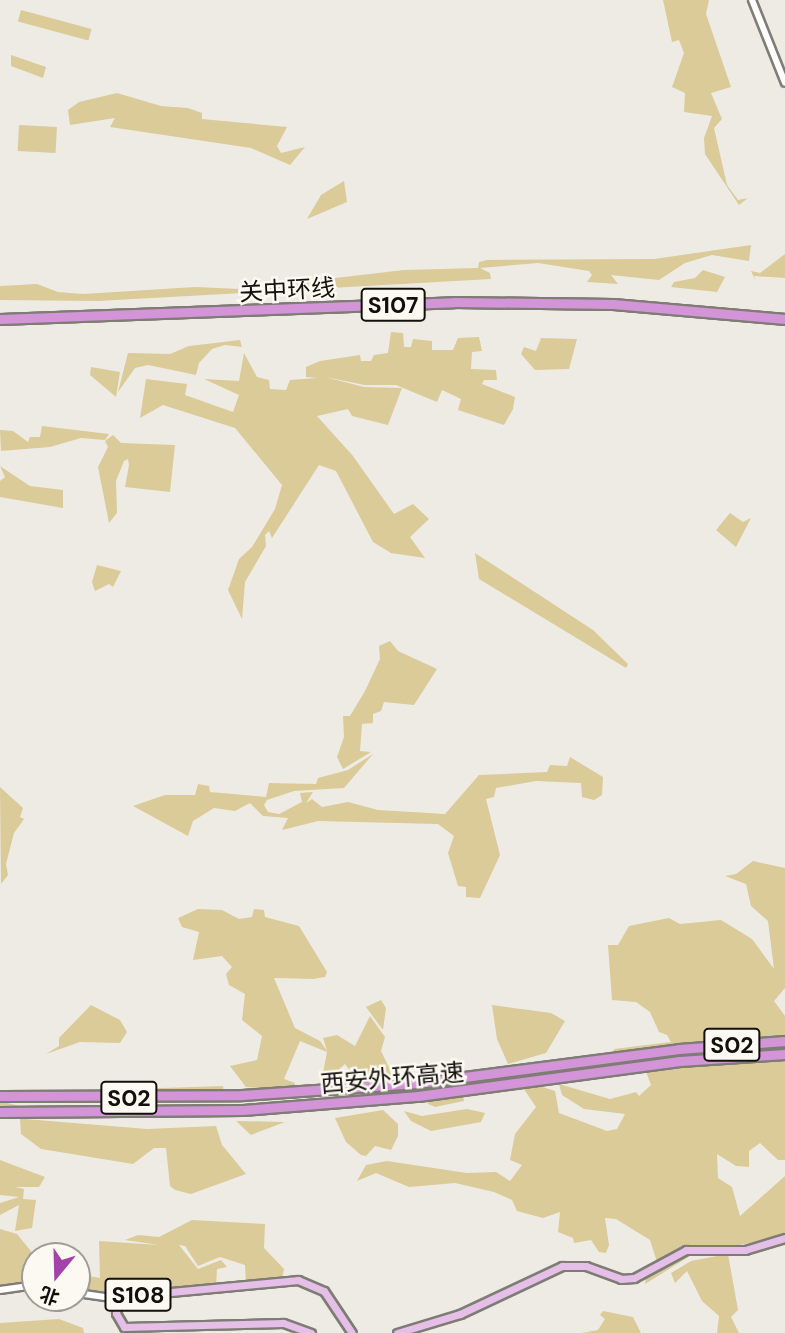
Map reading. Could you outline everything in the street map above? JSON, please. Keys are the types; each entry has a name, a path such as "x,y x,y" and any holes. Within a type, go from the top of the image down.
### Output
{"highway":[{"name":"关中环线","path":"0,321 454,302 613,304 785,321"},
{"name":"西安外环高速","path":"0,1096 242,1095 383,1086 456,1079 679,1049 785,1041"},
{"name":"西安外环高速","path":"0,1112 226,1110 418,1096 680,1061 785,1055"}],"main road":[{"path":"397,1333 460,1314 562,1266 586,1266 621,1279 634,1278 686,1250 745,1250 785,1238"},
{"name":"S108","path":"311,1333 283,1323 124,1327 118,1321 118,1299 298,1280 324,1291 352,1333"}],"street":[{"path":"752,0 785,83"},
{"path":"0,1290 21,1287"},
{"path":"91,1295 118,1299"}],"shaded area":[{"path":"663,0 709,0 706,14 731,87 711,93 722,119 714,128 727,185 738,200 748,198 739,205 705,154 704,138 712,116 684,112 685,93 672,87 684,53 679,40 672,42"},
{"path":"21,10 92,29 88,40 18,22"},
{"path":"11,55 46,67 43,78 11,66"},
{"path":"117,93 161,106 188,108 202,113 202,119 287,127 277,146 281,153 305,147 290,165 251,148 110,127 115,118 70,125 68,110 79,102"},
{"path":"19,125 57,127 56,153 18,151"},
{"path":"344,181 347,202 307,219 321,195"},
{"path":"751,245 749,261 712,255 685,263 659,280 611,275 618,284 587,282 592,275 589,271 538,263 480,268 490,273 491,279 98,301 0,300 0,286 37,284 58,292 83,294 195,287 240,289 404,270 478,268 479,262 487,260 654,259"},
{"path":"785,254 785,278 754,276 756,282 751,271 760,273"},
{"path":"703,270 725,277 717,292 671,287 674,282 695,278"},
{"path":"391,332 403,333 404,347 411,347 413,339 432,341 432,350 453,350 458,338 479,337 482,351 472,352 471,369 496,370 497,380 484,380 482,384 515,397 513,409 504,425 458,410 461,399 442,390 437,402 396,385 365,385 325,377 364,387 402,388 388,425 352,416 348,409 317,416 353,456 394,514 413,504 429,519 410,537 425,558 391,553 373,542 336,471 319,465 272,538 269,531 265,535 266,546 245,582 242,619 228,590 239,559 252,547 275,509 282,485 235,428 163,405 140,418 146,379 187,384 185,395 233,412 239,395 204,379 239,381 244,353 257,377 269,380 270,389 286,390 290,380 317,378 306,377 306,367 320,361 360,355 361,361 371,361 374,355 388,353"},
{"path":"541,338 577,339 569,369 535,370 521,354 524,347 536,351"},
{"path":"240,340 242,347 225,345 212,349 199,363 196,375 148,365 135,368 118,392 128,353 170,354 189,346"},
{"path":"91,367 120,372 116,397 90,375"},
{"path":"42,426 109,434 105,440 81,438 50,447 1,451 0,430 13,431 28,442 30,437 40,437"},
{"path":"113,435 121,443 175,445 170,492 125,487 129,465 128,459 124,461 116,481 117,513 109,523 98,467 108,447 105,441"},
{"path":"0,466 30,486 63,490 63,508 0,497 0,481 5,477"},
{"path":"730,513 743,522 751,518 736,547 716,530"},
{"path":"475,553 593,630 628,664 626,668 479,579"},
{"path":"97,565 121,571 113,587 109,584 95,591 92,582"},
{"path":"390,641 398,651 437,669 414,705 384,702 381,711 373,714 373,723 362,724 360,751 371,752 343,769 337,757 344,737 343,716 350,716 365,691 380,659 379,646"},
{"path":"373,754 344,788 294,791 267,800 264,805 268,812 279,814 302,802 300,793 313,792 306,803 312,799 322,807 348,802 378,810 445,814 479,775 547,772 550,765 567,766 570,757 603,777 602,795 594,800 582,797 581,783 536,781 496,788 494,797 486,799 500,855 480,898 466,897 466,887 458,886 448,853 454,836 438,824 318,821 282,830 288,818 263,816 250,803 235,811 214,808 193,821 188,836 133,806 165,795 195,795 198,784 209,786 210,792 266,797 269,783 316,784 318,778 348,770"},
{"path":"0,787 23,808 20,817 24,819 14,833 6,864 8,875 1,884"},
{"path":"753,861 785,868 785,988 774,1001 785,1016 785,1160 778,1160 760,1143 749,1151 749,1167 736,1166 717,1154 718,1178 732,1187 740,1216 785,1176 785,1235 690,1256 645,1284 647,1268 657,1262 650,1240 616,1219 605,1218 609,1245 606,1253 599,1252 591,1240 574,1243 573,1238 558,1232 560,1212 543,1218 517,1211 512,1200 494,1192 455,1183 409,1187 376,1173 357,1181 366,1165 387,1161 467,1173 496,1172 510,1181 522,1165 510,1160 515,1134 536,1107 517,1079 555,1091 559,1113 607,1131 617,1129 625,1114 584,1109 562,1095 559,1084 610,1099 636,1092 639,1096 651,1085 645,1069 622,1072 614,1060 614,1049 671,1042 667,1035 659,1032 650,1012 636,1002 612,1000 608,945 618,945 629,926 669,918 680,924 721,920 752,939 774,969 768,921 751,906 746,884 725,876 736,874"},
{"path":"198,909 222,910 239,919 252,917 254,909 264,910 265,917 299,926 327,972 325,977 313,979 274,978 295,1028 320,1041 327,1051 323,1038 337,1035 355,1046 370,1016 385,1037 381,1051 395,1080 361,1085 345,1064 335,1073 330,1089 320,1089 327,1052 300,1041 284,1079 295,1083 293,1090 246,1087 230,1066 257,1060 262,1036 242,1020 245,994 229,985 226,974 232,967 222,956 193,960 199,932 182,927 178,918"},
{"path":"381,1000 386,1008 383,1030 366,1007"},
{"path":"91,1005 120,1020 127,1032 120,1043 80,1042 46,1054 59,1046 59,1038"},
{"path":"492,1005 551,1013 565,1021 546,1053 508,1064 497,1039"},
{"path":"406,1081 439,1094 462,1090 464,1101 435,1107 428,1104 426,1091 407,1092"},
{"path":"223,1086 225,1101 155,1101 133,1089"},
{"path":"0,1101 23,1107 25,1119 147,1129 216,1126 222,1145 246,1174 191,1194 175,1190 170,1186 166,1148 154,1148 133,1164 41,1149 21,1134 20,1119 0,1110"},
{"path":"467,1109 485,1113 481,1122 431,1131 411,1121 404,1111 422,1116"},
{"path":"383,1110 398,1124 398,1136 391,1150 375,1146 366,1156 361,1155 346,1142 335,1118"},
{"path":"236,1121 285,1122 251,1135"},
{"path":"0,1160 45,1177 39,1187 15,1187 24,1189 23,1199 36,1200 32,1228 15,1231 19,1205 0,1215 0,1203 19,1197 0,1195"},
{"path":"192,1220 265,1224 264,1248 284,1269 281,1283 246,1284 245,1265 220,1257 198,1266 185,1246 179,1245 198,1269 221,1260 227,1267 217,1269 216,1286 91,1292 91,1276 100,1278 99,1241 159,1245 125,1240 138,1235 159,1237"},
{"path":"0,1229 17,1234 24,1242 21,1242 21,1288 0,1292"},
{"path":"728,1254 738,1310 731,1317 739,1333 717,1333 719,1316 702,1301 687,1271 675,1283 671,1273 691,1261"},
{"path":"603,1311 633,1317 641,1333 581,1333 598,1330 605,1319 600,1315"},
{"path":"59,1319 83,1328 84,1333 0,1333 0,1323"}]}
